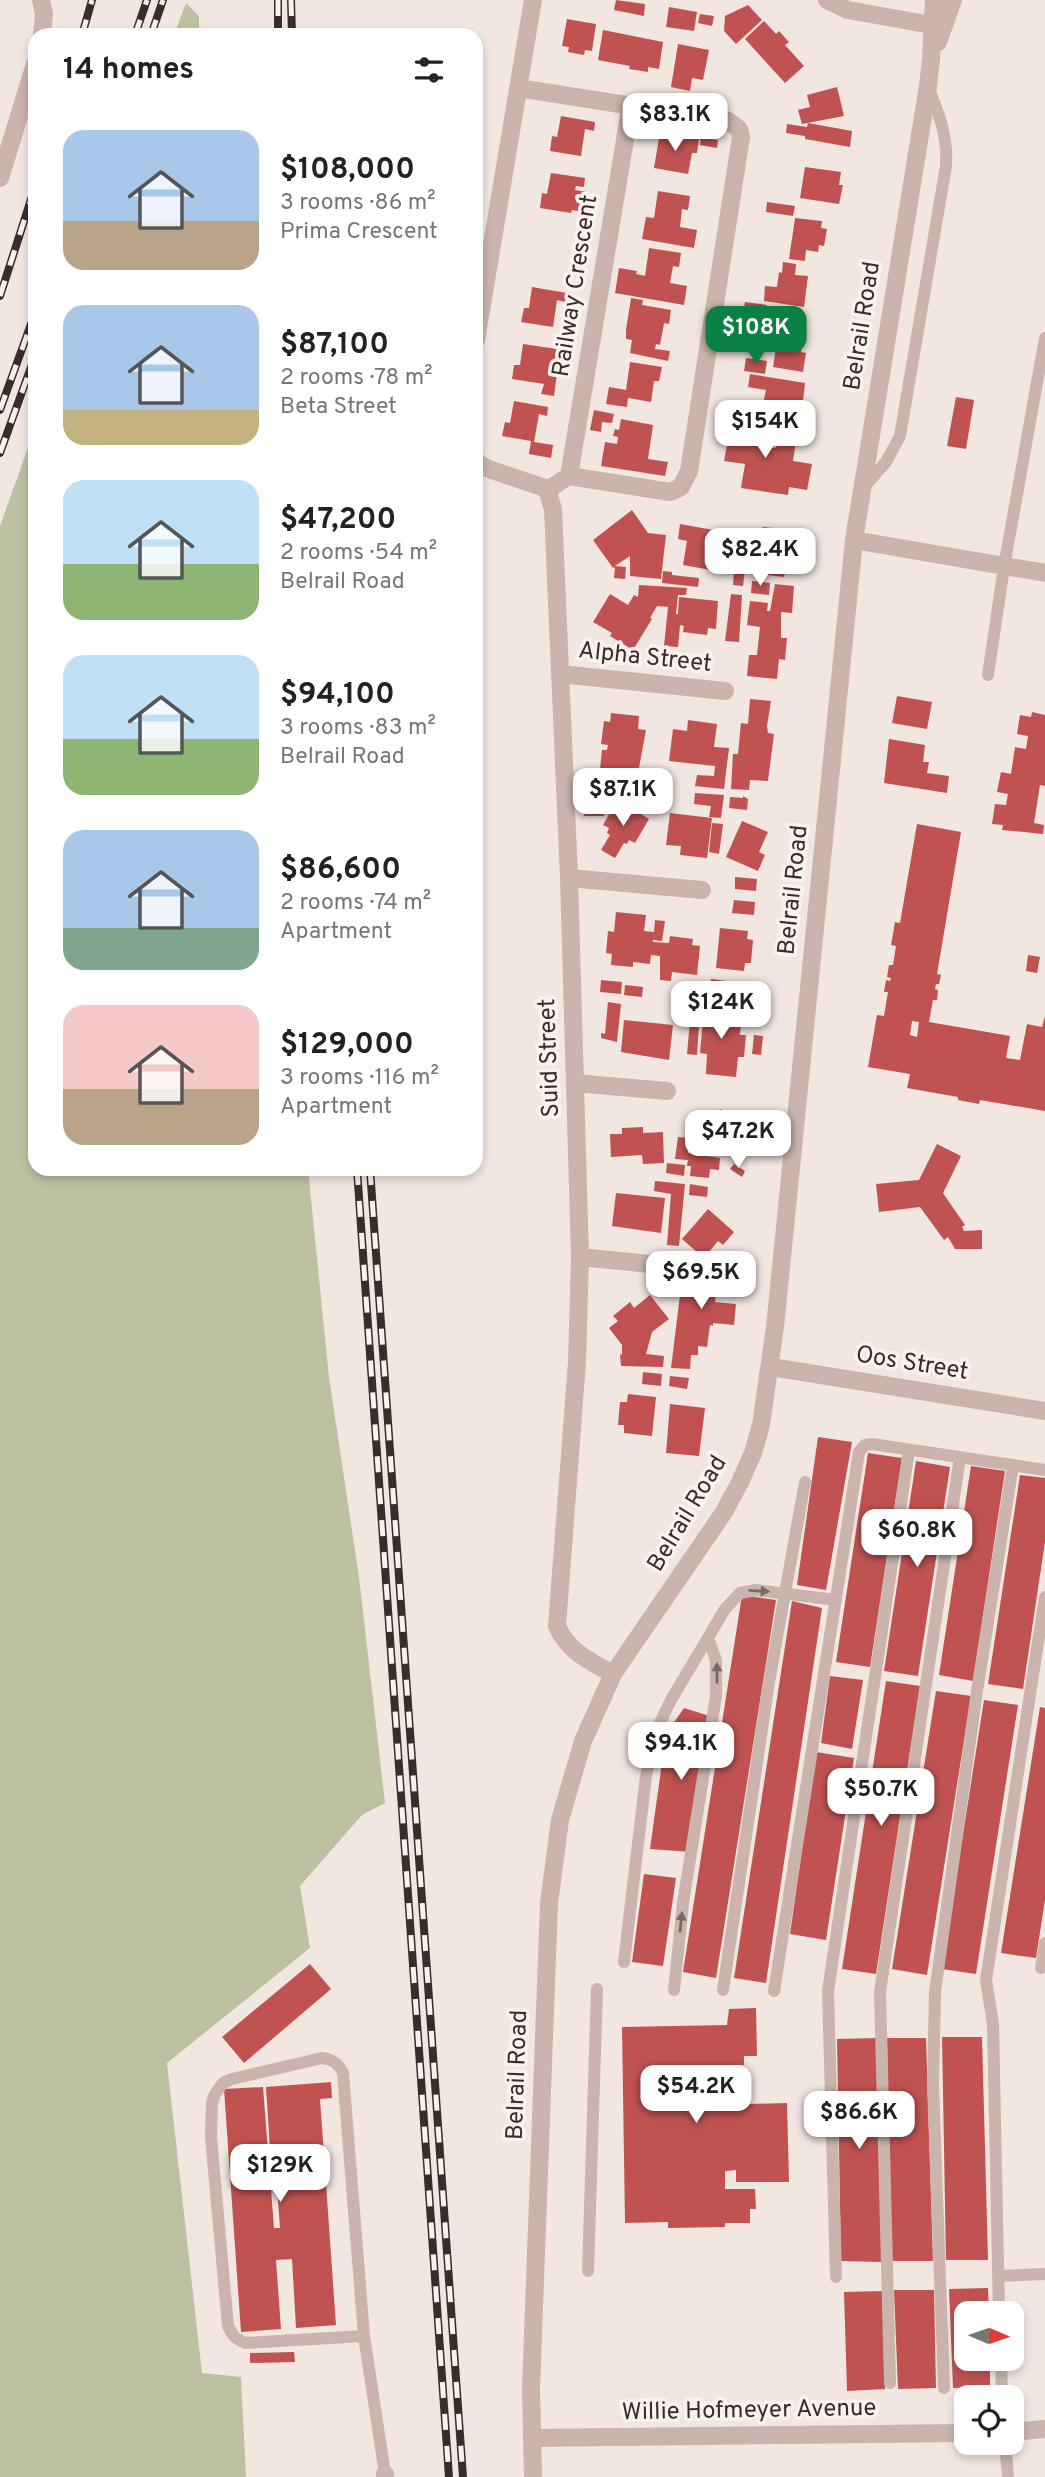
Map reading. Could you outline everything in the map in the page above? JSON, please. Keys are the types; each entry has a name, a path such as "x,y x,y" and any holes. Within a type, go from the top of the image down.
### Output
{"street":[{"path":"41,0 44,14 43,28"},
{"path":"483,298 533,0"},
{"path":"827,0 848,9 938,26"},
{"name":"Belrail Road","path":"934,0 938,26"},
{"name":"Belrail Road","path":"533,2477 531,2388 552,1881 560,1820 583,1741 613,1674 724,1512 753,1453 761,1425 771,1367 854,540 931,59 938,26 953,0"},
{"path":"0,178 28,87"},
{"path":"483,466 547,490 569,476 670,492 681,487 689,471 741,137 739,129 728,121 518,88"},
{"name":"Railway Crescent","path":"569,476 631,104"},
{"name":"Suid Street","path":"547,490 554,517 569,878 580,1257 577,1362 557,1626 561,1636 576,1653 613,1674"},
{"path":"854,540 1045,573"},
{"name":"Alpha Street","path":"560,674 725,691"},
{"path":"569,878 702,890"},
{"path":"576,1083 667,1091"},
{"path":"580,1257 650,1264"},
{"name":"Oos Street","path":"771,1367 1045,1411"},
{"path":"1024,2432 1045,2431"},
{"name":"Willie Hofmeyer Avenue","path":"532,2438 954,2433"}],"lane":[{"path":"861,490 886,462 900,436 946,166 943,125 928,86"},
{"path":"988,675 1004,567 1045,338"},
{"path":"774,1991 859,1452 868,1444 1045,1470"},
{"path":"836,2277 828,1991 909,1450"},
{"path":"890,2384 880,1992 960,1457"},
{"path":"944,2388 933,2085 935,1992 977,1691 1013,1465"},
{"path":"723,1990 767,1696 805,1482"},
{"path":"624,1962 646,1776 655,1733 708,1638 725,1609 740,1593 756,1590 835,1600"},
{"path":"999,2301 993,2024 986,1980 1045,1597"},
{"path":"674,1990 683,1903 716,1696 716,1660 708,1638"},
{"path":"1041,1968 1045,1943"},
{"path":"588,2271 597,1989"},
{"path":"364,2336 246,2343 232,2334 229,2326 211,2137 212,2103 223,2083 321,2058 330,2059 339,2065 343,2073 364,2336 385,2476"},
{"path":"998,2276 1045,2274"},
{"path":"1006,2455 1009,2477"}],"green space":[{"path":"186,3 199,16 199,28 177,28"},
{"path":"28,448 28,1176 309,1176 329,1377 359,1577 385,1803 362,1815 300,1886 310,1948 167,2063 202,2373 241,2377 246,2477 0,2477 0,526"}],"building":[{"path":"616,0 645,4 644,16 614,10"},
{"path":"748,5 762,20 736,44 724,31 725,16"},
{"path":"669,7 697,12 694,31 666,27"},
{"path":"700,14 714,16 712,26 698,23"},
{"path":"567,19 596,24 592,51 585,50 584,55 568,52 569,47 562,46"},
{"path":"764,21 776,34 779,31 789,42 785,45 804,66 785,83 745,39"},
{"path":"603,30 663,42 659,69 648,67 648,72 598,60"},
{"path":"678,44 709,50 703,80 692,78 690,91 671,87"},
{"path":"837,87 844,116 802,124 798,110 810,107 807,95"},
{"path":"561,116 595,122 594,131 585,129 581,156 550,151 552,136 557,137"},
{"path":"641,122 657,125 655,134 639,133"},
{"path":"808,123 852,131 850,147 786,133 787,124 807,127"},
{"path":"660,132 699,139 697,153 692,153 688,174 654,168"},
{"path":"701,137 718,140 717,148 700,145"},
{"path":"805,167 841,172 839,185 843,185 839,204 800,198"},
{"path":"551,173 585,178 584,187 576,186 575,190 587,192 584,212 572,210 571,213 540,208 542,193 547,194"},
{"path":"658,191 690,196 688,210 682,209 680,227 697,230 694,248 642,239 646,217 654,218"},
{"path":"767,202 795,206 793,216 766,212"},
{"path":"795,218 822,221 821,228 827,229 824,246 819,245 818,252 806,250 805,261 789,259"},
{"path":"649,248 681,253 679,267 673,266 670,283 687,286 684,305 615,293 619,268 637,271 636,274 645,276"},
{"path":"783,262 796,264 795,275 808,276 804,307 764,301 765,286 777,287"},
{"path":"532,287 567,293 565,302 557,300 553,327 521,322 524,308 529,308"},
{"path":"631,298 643,300 642,305 671,310 669,324 664,323 660,345 656,344 655,349 670,351 668,361 630,353 632,340 626,339 626,330"},
{"path":"745,302 767,305 765,317 743,314"},
{"path":"778,335 803,339 801,352 806,353 803,372 773,367"},
{"path":"523,344 557,349 556,358 559,359 554,396 541,394 544,384 512,379 514,365 520,365"},
{"path":"746,358 767,361 765,374 744,371"},
{"path":"630,362 662,367 659,381 654,381 651,402 628,398 627,407 606,404 609,387 626,390"},
{"path":"750,374 805,383 803,401 808,402 805,418 800,417 799,424 772,419 775,402 764,400 766,390 748,387"},
{"path":"956,397 974,400 966,449 947,446"},
{"path":"514,401 548,407 547,416 539,414 534,442 553,445 551,458 529,454 531,441 502,436 505,422 510,423"},
{"path":"594,410 614,414 612,423 602,422 601,432 590,430"},
{"path":"621,419 653,425 648,459 668,462 665,476 601,466 605,442 617,444 618,437 613,436 615,429 619,430"},
{"path":"734,421 760,425 759,434 769,435 767,447 776,448 778,437 796,440 793,461 812,464 807,490 789,487 788,495 741,488 745,464 724,461 728,440 717,438 719,427 732,429"},
{"path":"632,510 648,533 666,535 661,579 630,576 630,556 615,566 626,567 625,579 614,578 615,567 613,568 593,540"},
{"path":"680,524 713,530 712,535 727,538 722,572 683,565 687,541 678,539"},
{"path":"763,527 791,530 790,538 797,539 794,563 787,562 784,577 760,574 761,567 751,564 754,529 763,530"},
{"path":"734,568 745,569 743,586 733,585"},
{"path":"663,571 672,572 672,575 699,578 698,587 662,583"},
{"path":"752,581 770,583 769,595 751,593"},
{"path":"775,584 794,586 792,613 781,612 781,638 787,638 785,660 779,659 777,679 747,676 749,655 757,655 760,627 747,625 750,601 768,603 767,611 770,611"},
{"path":"639,585 687,588 686,595 678,595 676,614 679,597 718,601 716,629 708,628 707,635 683,632 684,626 680,625 678,647 664,646 668,607 657,606 633,650 593,622 610,594 628,605 634,595 638,597"},
{"path":"731,594 742,595 739,642 725,641"},
{"path":"897,696 932,702 927,729 892,723"},
{"path":"750,699 771,701 767,726 768,733 774,734 768,781 750,780 749,790 731,789 733,754 738,754 741,723 748,724"},
{"path":"1032,712 1045,715 1045,786 1040,785 1034,823 1044,825 1043,834 1002,830 1003,825 992,824 995,804 1006,805 1008,794 997,792 1001,772 1011,774 1015,747 1026,749 1028,736 1017,734 1020,715 1031,717"},
{"path":"611,713 639,716 638,729 646,730 639,768 647,769 645,781 620,781 619,794 597,792 595,789 599,779 602,750 607,750 608,745 601,744 604,721 610,722"},
{"path":"688,720 717,724 714,747 729,748 724,789 695,786 697,775 714,776 715,766 669,761 673,729 687,731"},
{"path":"889,739 925,745 923,762 929,762 927,773 949,776 947,793 884,783"},
{"path":"636,786 654,788 653,800 634,798"},
{"path":"695,793 724,795 721,818 709,817 711,806 694,804"},
{"path":"743,796 748,799 747,810 729,808 730,797"},
{"path":"584,797 594,797 595,806 603,806 604,816 584,816"},
{"path":"617,800 649,819 635,843 629,840 627,844 624,843 615,858 601,850 610,835 607,833 609,828 603,825"},
{"path":"670,813 712,818 707,858 680,855 681,846 666,845"},
{"path":"742,821 768,832 759,852 765,855 758,871 726,857"},
{"path":"712,823 723,824 719,854 709,852"},
{"path":"917,824 961,832 937,974 941,975 935,989 938,990 937,1000 933,1000 929,1022 1010,1036 1006,1058 1020,1060 1027,1024 1042,1027 1045,1016 1045,1111 980,1100 979,1104 958,1100 958,1097 907,1088 910,1074 868,1067 877,1015 884,1016 888,992 884,992 886,980 890,981 891,978 887,977 889,965 893,965 896,946 891,945 895,922 900,923","holes":["912,1021 919,1022 917,1037 910,1035"]},
{"path":"735,877 757,879 756,891 735,889"},
{"path":"734,900 755,902 754,915 732,913"},
{"path":"616,912 646,915 644,931 654,932 655,920 665,921 662,941 653,942 669,943 670,936 693,939 692,945 700,946 697,975 672,972 671,981 660,980 660,956 651,955 650,964 633,962 633,967 611,965 612,954 606,953 608,931 614,932"},
{"path":"720,928 748,931 747,939 753,940 751,963 745,963 744,971 716,968"},
{"path":"1028,955 1040,957 1037,973 1026,971"},
{"path":"711,979 727,981 726,991 710,990"},
{"path":"601,980 622,982 621,994 600,992"},
{"path":"625,985 643,987 642,997 624,995"},
{"path":"682,990 701,992 700,1003 681,1001"},
{"path":"709,998 727,1000 722,1022 741,1024 740,1035 746,1035 744,1057 738,1057 736,1077 706,1074 707,1054 700,1053 704,1008 708,1008"},
{"path":"608,1002 621,1004 617,1042 601,1038 601,1033 605,1034"},
{"path":"673,1008 700,1011 697,1055 687,1054 690,1021 672,1019"},
{"path":"624,1020 673,1025 669,1060 621,1052"},
{"path":"754,1035 763,1036 761,1055 752,1054"},
{"path":"721,1109 724,1115 729,1113 739,1133 734,1136 738,1142 712,1155 709,1148 700,1153 692,1139 702,1134 695,1122"},
{"path":"643,1127 643,1133 663,1132 664,1163 643,1164 642,1155 611,1157 610,1134 622,1134 622,1128"},
{"path":"678,1137 689,1138 688,1153 720,1158 719,1170 710,1169 709,1178 690,1176 691,1166 687,1166 688,1160 675,1159"},
{"path":"937,1144 961,1156 943,1193 965,1225 962,1227 964,1231 982,1230 982,1249 955,1249 948,1237 944,1240 920,1207 879,1212 876,1184 919,1180"},
{"path":"667,1163 685,1165 684,1176 666,1173"},
{"path":"734,1164 745,1171 742,1177 730,1169"},
{"path":"655,1181 685,1184 679,1246 667,1245 671,1194 654,1191"},
{"path":"690,1184 708,1187 707,1197 689,1195"},
{"path":"616,1193 665,1198 661,1233 612,1226"},
{"path":"708,1209 734,1232 723,1245 718,1241 704,1258 682,1239"},
{"path":"691,1262 740,1266 738,1279 718,1276 715,1302 736,1304 734,1325 710,1325 707,1347 698,1346 698,1355 691,1355 690,1369 671,1368 680,1295 688,1295"},
{"path":"650,1295 669,1319 652,1332 646,1354 664,1356 663,1367 621,1366 622,1345 609,1328 618,1321 613,1316 630,1302 634,1308"},
{"path":"643,1372 662,1374 661,1386 642,1384"},
{"path":"670,1376 689,1378 687,1389 669,1386"},
{"path":"628,1394 656,1397 652,1436 624,1433 624,1425 618,1425 620,1402 627,1402"},
{"path":"670,1404 705,1408 699,1456 666,1453"},
{"path":"818,1437 852,1442 826,1590 797,1585"},
{"path":"868,1453 902,1458 870,1667 836,1662"},
{"path":"916,1461 950,1467 918,1676 884,1671"},
{"path":"971,1466 1005,1471 973,1681 939,1675"},
{"path":"1020,1475 1045,1478 1045,1542 1023,1689 988,1684"},
{"path":"742,1595 776,1600 716,1978 683,1972"},
{"path":"792,1601 822,1608 766,1983 734,1978"},
{"path":"830,1676 863,1680 852,1749 821,1743"},
{"path":"886,1681 920,1686 876,1974 842,1969"},
{"path":"936,1691 971,1696 927,1975 892,1969"},
{"path":"984,1700 1018,1705 976,1974 942,1969"},
{"path":"1040,1707 1045,1708 1045,1900 1036,1958 1001,1953"},
{"path":"684,1708 713,1717 692,1852 650,1849 666,1734"},
{"path":"816,1752 854,1758 826,1940 790,1934"},
{"path":"644,1874 676,1878 663,1966 632,1962"},
{"path":"310,1964 331,1989 244,2063 222,2037"},
{"path":"756,2008 757,2056 744,2056 744,2065 735,2065 736,2085 750,2085 750,2104 787,2103 789,2182 736,2182 736,2170 725,2171 725,2189 755,2189 756,2209 750,2209 750,2223 725,2223 725,2227 668,2228 668,2222 625,2223 622,2027 727,2025 729,2009"},
{"path":"942,2037 982,2037 988,2260 946,2260"},
{"path":"876,2038 882,2262 841,2261 837,2039"},
{"path":"887,2038 926,2038 933,2261 891,2261"},
{"path":"331,2082 332,2098 320,2099 336,2325 296,2328 292,2259 276,2260 281,2329 241,2332 224,2089 263,2087 274,2228 280,2228 277,2187 287,2186 284,2147 270,2148 266,2087"},
{"path":"988,2288 988,2301 954,2301 954,2371 990,2371 990,2385 954,2385 953,2388 949,2289"},
{"path":"894,2290 934,2290 936,2388 898,2389"},
{"path":"883,2291 885,2389 847,2391 844,2292"},
{"path":"294,2352 295,2362 250,2363 250,2353"}],"railway":[{"path":"84,28 92,0"},
{"path":"137,28 147,0"},
{"path":"153,28 163,0"},
{"path":"278,0 278,28"},
{"path":"291,0 292,28"},
{"path":"0,296 28,209"},
{"path":"0,410 28,332"},
{"path":"0,453 28,375"},
{"path":"357,1176 449,2477"},
{"path":"370,1176 463,2477"}]}
